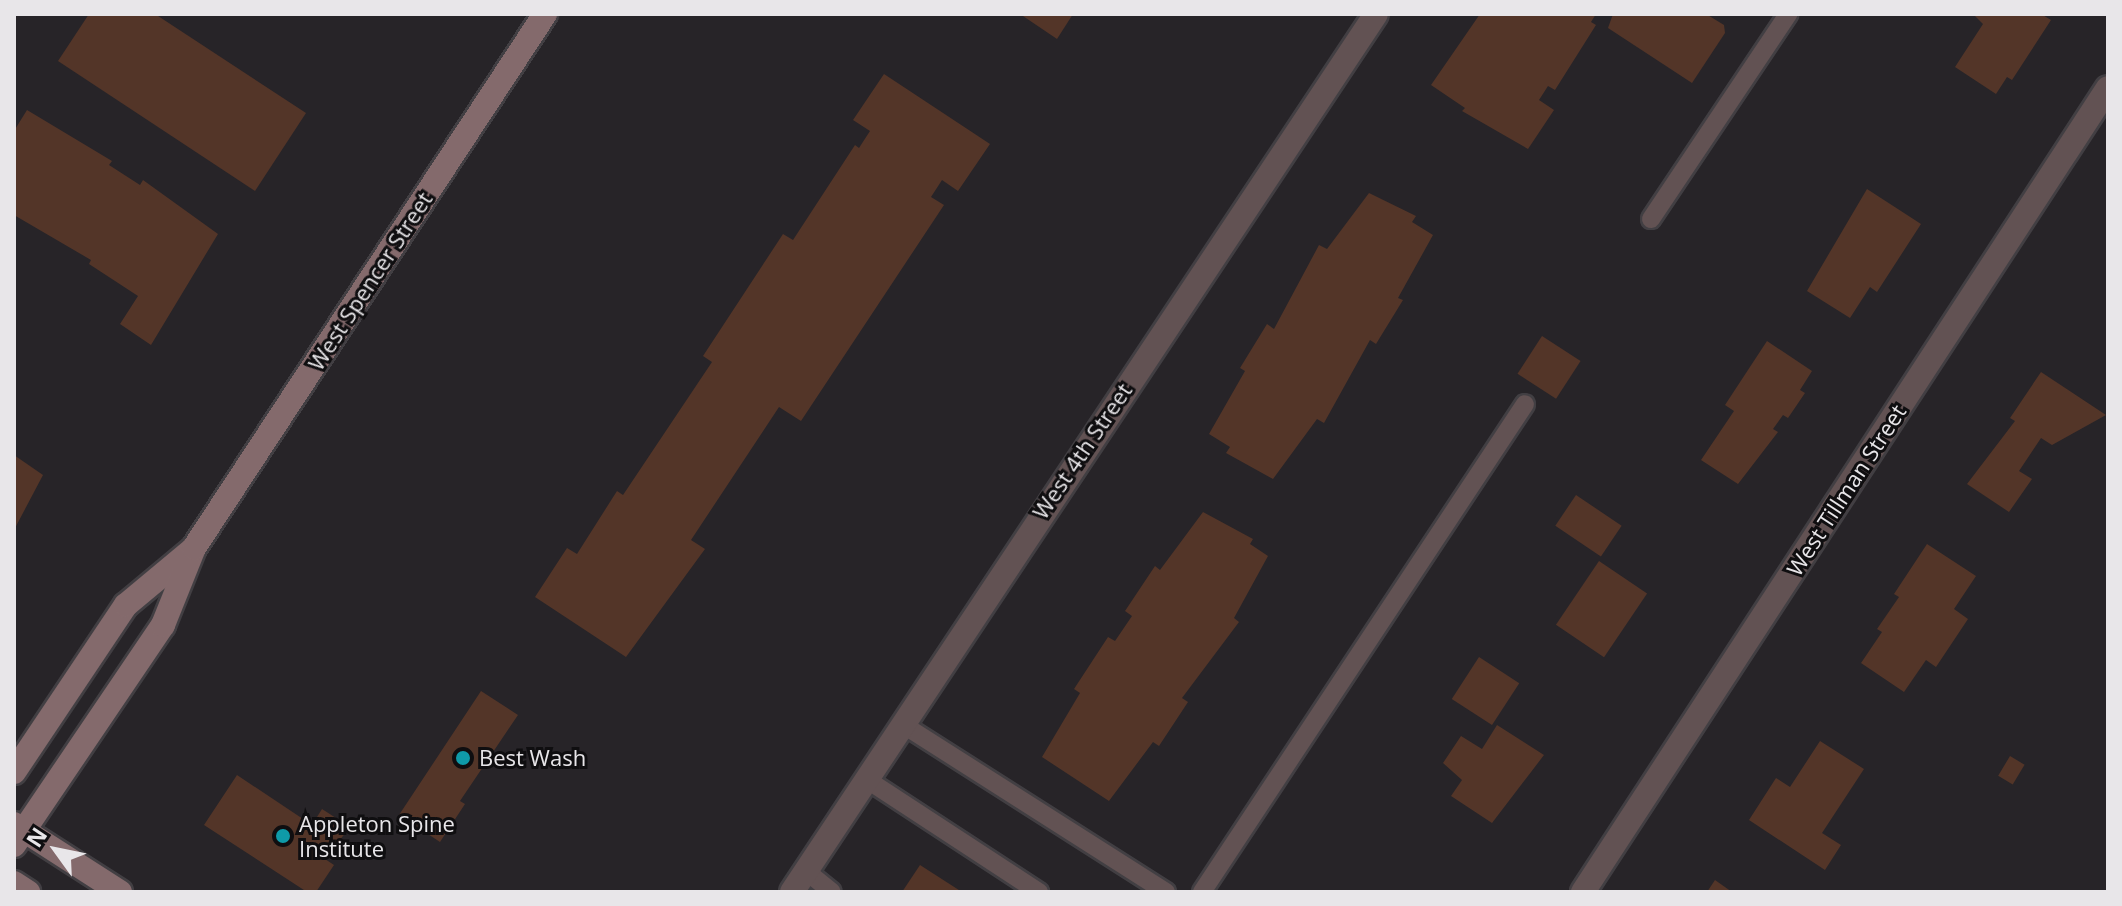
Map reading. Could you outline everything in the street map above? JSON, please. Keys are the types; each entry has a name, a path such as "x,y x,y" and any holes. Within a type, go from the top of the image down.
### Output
{"street":[{"name":"West Spencer Street","path":"17,833 163,625 194,548 545,14"},
{"name":"West 4th Street","path":"792,892 1376,14"},
{"name":"West Tillman Street","path":"1583,892 2108,88"},
{"name":"West Spencer Street","path":"14,772 126,605 194,548"},
{"path":"17,833 120,892"},
{"path":"14,883 28,892"}],"lane":[{"path":"1651,219 1788,14"},
{"path":"1202,892 1525,404"},
{"path":"902,724 1166,892"},
{"path":"866,779 1039,892"},
{"path":"806,871 832,892"}],"building":[{"path":"89,14 155,14 306,113 255,191 58,61"},
{"path":"1020,14 1073,14 1057,39"},
{"path":"1480,14 1596,14 1591,22 1596,25 1555,90 1548,86 1539,100 1554,110 1528,149 1462,111 1465,108 1431,85"},
{"path":"1613,14 1706,14 1724,25 1725,33 1692,83 1608,28"},
{"path":"1973,14 2041,14 2051,20 2012,80 2007,77 1996,94 1955,67 1983,24"},
{"path":"884,74 990,144 958,191 942,180 931,197 944,205 801,421 779,407 691,540 705,549 626,657 535,597 567,548 577,554 617,491 623,495 712,362 703,356 783,234 793,240 855,145 859,148 870,131 853,120"},
{"path":"27,110 112,161 109,165 140,185 143,180 218,234 151,345 120,324 138,296 89,264 91,260 14,215 14,131"},
{"path":"1867,189 1921,224 1877,292 1870,287 1850,318 1807,291"},
{"path":"1369,193 1416,216 1412,222 1433,235 1398,298 1403,300 1376,344 1370,340 1324,423 1317,419 1273,479 1226,453 1230,447 1209,434 1245,371 1240,368 1267,324 1274,329 1319,245 1327,249"},
{"path":"1542,336 1581,361 1556,399 1517,374"},
{"path":"1767,341 1812,371 1800,390 1805,393 1788,418 1783,415 1773,429 1778,432 1738,484 1701,460 1734,411 1725,405"},
{"path":"2041,372 2106,415 2052,445 2041,438 2019,471 2032,479 2009,512 1967,484 2015,421 2010,418"},
{"path":"14,455 43,475 14,530"},
{"path":"1576,495 1622,526 1601,556 1555,526"},
{"path":"1203,512 1253,539 1250,544 1268,556 1234,618 1239,622 1182,698 1188,702 1159,746 1153,742 1109,801 1042,757 1080,693 1074,689 1108,637 1115,641 1132,616 1125,611 1155,566 1160,570"},
{"path":"1927,544 1976,576 1954,609 1968,619 1936,667 1926,660 1904,692 1861,663 1882,632 1877,629 1899,597 1894,594"},
{"path":"1599,561 1647,593 1604,657 1556,625"},
{"path":"1479,657 1519,683 1492,725 1452,699"},
{"name":"Best Wash","path":"481,691 518,715 460,801 465,804 440,842 399,815"},
{"path":"1497,725 1544,755 1492,823 1451,796 1462,780 1443,763 1461,736 1482,749"},
{"path":"1820,741 1864,769 1822,833 1841,845 1825,870 1749,820 1776,778 1790,787"},
{"path":"2010,756 2025,765 2013,784 1998,776"},
{"name":"Appleton Spine Institute","path":"237,775 312,825 322,809 350,827 325,859 334,865 316,892 307,892 204,825"},
{"path":"920,865 962,892 902,892"},
{"path":"1715,880 1732,892 1707,892"}],"place":[{"name":"Best Wash","path":"463,758"},
{"name":"Appleton Spine Institute","path":"283,836"}]}
